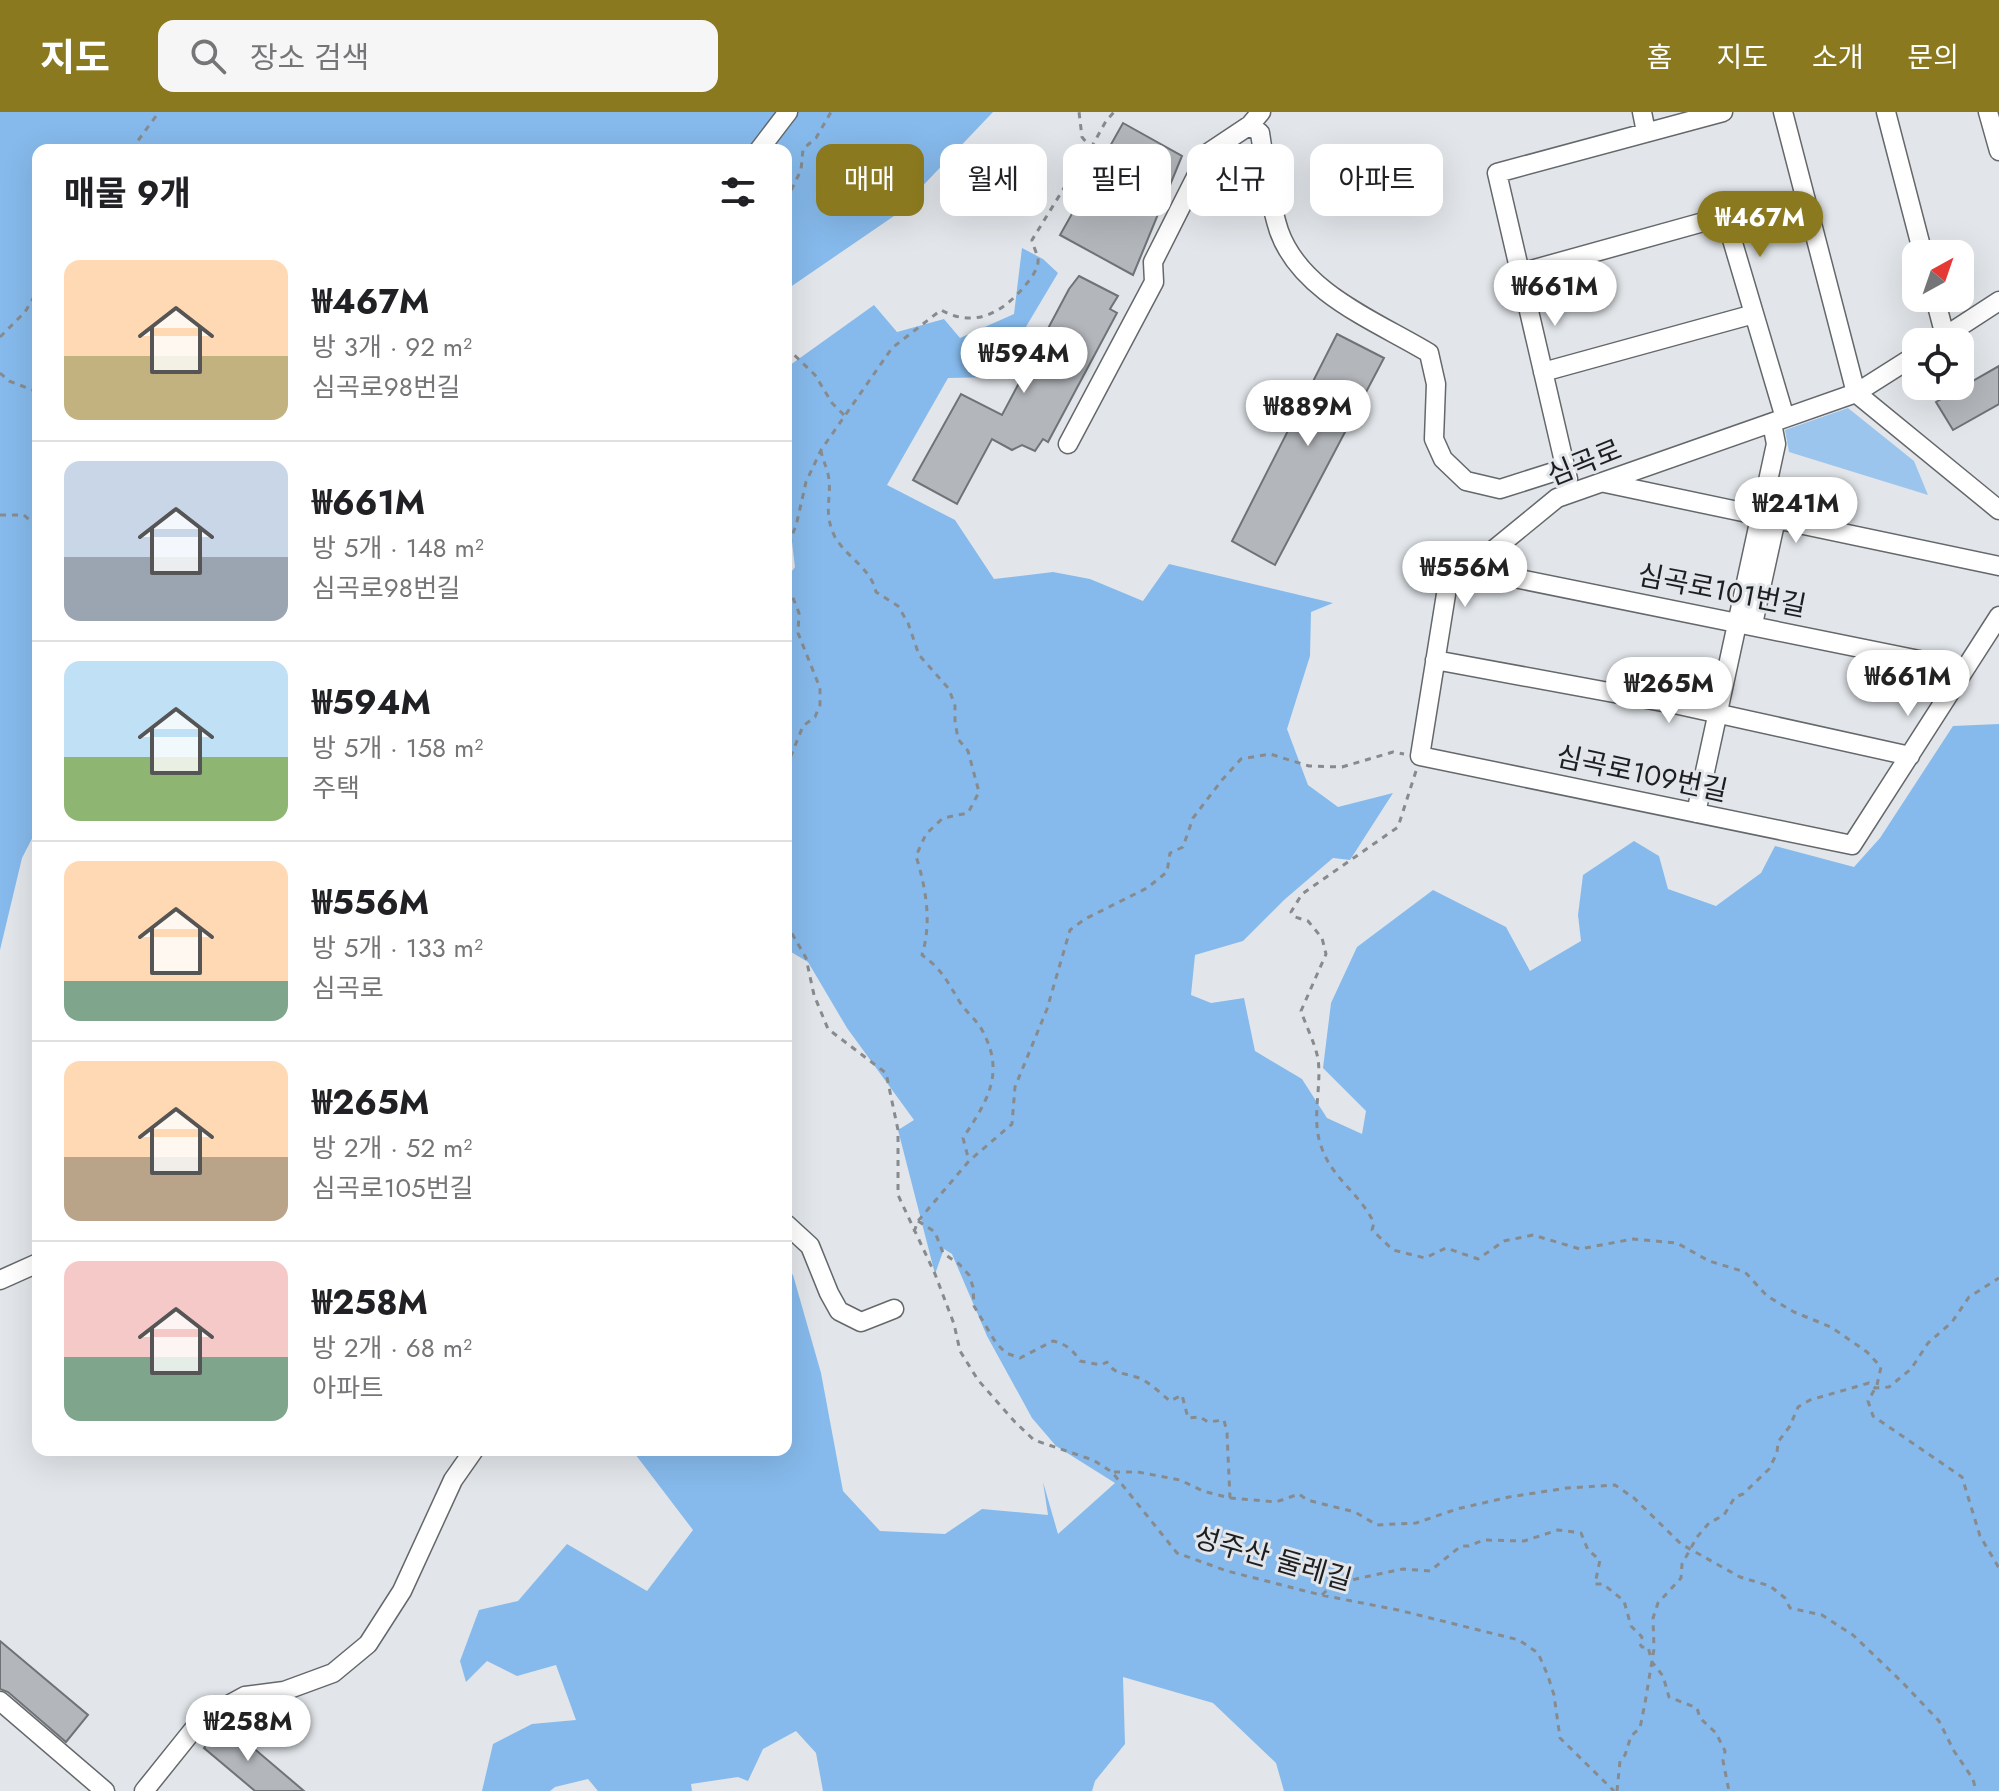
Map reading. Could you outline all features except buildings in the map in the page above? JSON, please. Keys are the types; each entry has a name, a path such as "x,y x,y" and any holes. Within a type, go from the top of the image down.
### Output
{"street":[{"path":"764,144 788,112"},
{"path":"1642,112 1646,132"},
{"path":"1572,493 1497,173 1723,112"},
{"path":"1783,112 1856,393 1999,510"},
{"path":"1886,112 1919,240"},
{"path":"1988,112 1999,151"},
{"path":"1068,444 1154,282 1153,262 1208,153 1256,119 1279,231 1292,258 1321,290 1429,353 1436,384 1434,439 1443,459 1466,481 1500,489 1566,468"},
{"path":"1520,273 1725,216 1754,314 1778,420 1768,517 1745,623 1717,713 1696,813"},
{"path":"1957,328 1999,301"},
{"path":"1543,372 1754,314"},
{"name":"심곡로","path":"1420,756 1447,588 1557,498 1856,393 1902,364"},
{"path":"1603,482 1999,566"},
{"name":"심곡로101번길","path":"1470,569 1939,664 1958,677"},
{"path":"1435,660 1717,713 1910,756 1999,616"},
{"name":"심곡로109번길","path":"1420,756 1852,845 1910,756"},
{"path":"792,1230 810,1246 839,1311 861,1322 894,1309"},
{"path":"0,1280 32,1266"},
{"path":"144,1791 201,1720 245,1696 284,1691 333,1673 368,1644 402,1591 453,1480 470,1456"},
{"path":"0,1701 105,1791"}],"path":[{"path":"135,144 159,112"},
{"path":"792,189 801,170 803,149 816,138 831,112"},
{"path":"1081,112 1082,137 1088,144"},
{"path":"1093,144 1114,112"},
{"path":"792,535 806,482 821,450 892,348 941,310 954,318 983,317 1015,300 1032,277 1039,260 1032,240 1063,190"},
{"path":"0,337 25,312 32,300"},
{"path":"792,353 815,375 832,403 846,417"},
{"path":"0,373 9,381 32,390"},
{"path":"821,450 828,475 828,520 836,538 853,560 873,577 876,592 898,606 908,623 919,655 949,689 955,706 958,739 968,751 979,792 968,813 943,818 926,834 916,856 926,897 928,936 922,955 940,969 963,1007 978,1023 994,1062 993,1080 982,1109 963,1138 969,1161"},
{"path":"0,515 24,515 32,522"},
{"path":"792,596 799,613 798,633 820,688 820,705 815,717 803,726 792,753"},
{"path":"914,1232 918,1221 969,1161 1012,1124 1015,1087 1047,1009 1070,930 1085,919 1147,888 1167,872 1170,853 1183,847 1193,818 1241,759 1270,754 1309,766 1342,767 1393,752 1420,756 1398,827 1302,894 1291,912 1295,917 1308,921 1322,938 1326,954 1301,1011 1318,1057 1316,1124 1320,1145 1335,1175 1359,1198 1374,1223 1372,1230 1393,1250 1425,1258 1446,1248 1478,1259 1504,1241 1533,1235 1580,1249 1633,1239 1677,1243 1709,1261 1745,1272 1767,1296 1794,1312 1831,1327 1867,1352 1881,1367 1868,1401 1873,1416 1962,1477 1980,1536 1999,1568"},
{"name":"성주산 둘레길","path":"792,934 806,958 814,995 828,1029 886,1073 898,1130 898,1195 935,1274 954,1324 960,1351 978,1380 1034,1440 1093,1460 1112,1472 1177,1553 1227,1571 1321,1595 1398,1610 1519,1640 1538,1653 1548,1676 1560,1738 1615,1791"},
{"path":"918,1221 935,1232 943,1253 969,1275 974,1306 980,1320 1006,1353 1020,1358 1053,1341 1064,1344 1075,1352 1080,1361 1101,1365 1107,1362 1112,1371 1137,1377 1170,1401 1182,1395 1188,1418 1200,1417 1208,1422 1224,1420 1230,1498"},
{"path":"1615,1791 1620,1761 1631,1736 1640,1728 1652,1662 1653,1618 1658,1603 1681,1578 1682,1564 1690,1548 1709,1523 1724,1515 1735,1497 1743,1494 1769,1469 1777,1453 1778,1442 1790,1426 1798,1407 1810,1400 1869,1383 1875,1388 1889,1387 1911,1369 1928,1343 1952,1322 1969,1297 1999,1278"},
{"path":"1112,1472 1138,1472 1180,1480 1203,1491 1230,1498 1276,1502 1299,1494 1307,1500 1355,1512 1377,1525 1416,1523 1457,1509 1509,1497 1567,1488 1615,1485 1643,1506 1681,1544 1740,1577 1770,1586 1785,1598 1790,1608 1822,1615 1853,1635 1939,1721 1973,1779 1976,1791"},
{"path":"1321,1595 1332,1585 1360,1578 1403,1569 1430,1571 1461,1546 1484,1540 1524,1541 1558,1530 1581,1533 1588,1550 1600,1560 1595,1584 1603,1584 1624,1601 1631,1626 1642,1637 1639,1643 1642,1647 1648,1647 1652,1662 1663,1676 1669,1697 1697,1708 1700,1718 1716,1733 1725,1751 1723,1761 1729,1791"}],"shaded area":[{"path":"0,112 993,112 963,144 940,144 940,168 924,184 924,144 816,144 816,216 894,216 792,286 792,144 32,144 32,839 22,858 0,950"},
{"path":"1022,248 1043,259 1058,273 996,377 948,378 887,485 955,520 994,579 1053,572 1090,579 1143,601 1169,564 1333,603 1311,612 1310,656 1287,729 1308,785 1338,807 1393,793 1350,860 1333,858 1243,941 1195,955 1191,995 1211,1003 1244,998 1255,1051 1302,1079 1327,1118 1362,1134 1366,1111 1323,1068 1331,1003 1357,947 1433,890 1506,927 1530,971 1581,941 1578,915 1583,875 1634,841 1659,856 1668,889 1716,906 1761,873 1775,846 1854,867 1880,838 1953,726 1999,724 1999,1791 1284,1791 1276,1763 1213,1703 1123,1677 1125,1744 1095,1781 1092,1791 823,1791 816,1753 796,1731 763,1749 748,1781 738,1777 691,1784 692,1791 598,1791 588,1779 550,1791 482,1791 493,1744 532,1724 576,1720 556,1665 517,1676 487,1661 466,1682 460,1661 479,1610 518,1601 567,1544 647,1591 693,1530 637,1456 792,1456 792,1274 821,1373 843,1491 880,1531 945,1534 982,1509 1048,1515 1043,1482 1058,1534 1115,1483 1056,1446 1032,1418 987,1336 952,1254 944,1249 935,1274 898,1130 914,1120 847,1028 808,962 792,953 792,571 795,567 792,543 792,364 874,305 897,332 944,319 960,338 1014,314"},
{"path":"1848,408 1914,461 1928,495 1789,452 1785,430"}]}
